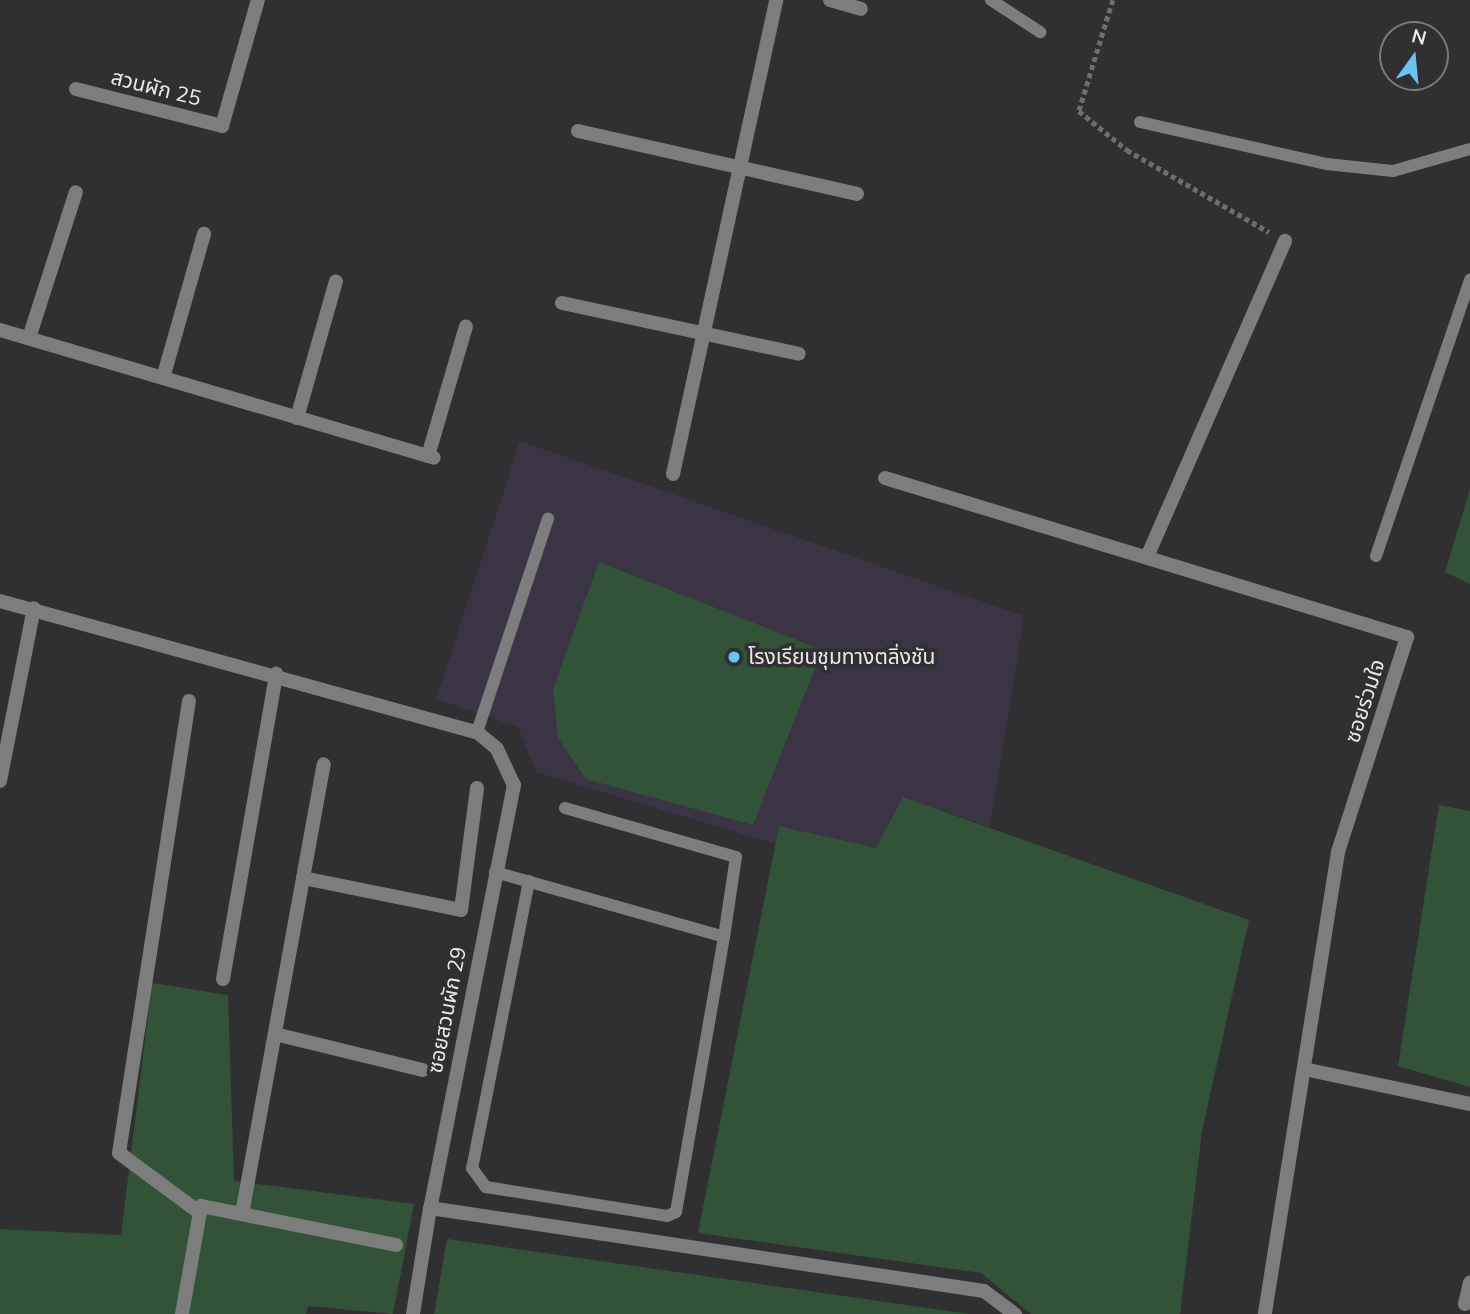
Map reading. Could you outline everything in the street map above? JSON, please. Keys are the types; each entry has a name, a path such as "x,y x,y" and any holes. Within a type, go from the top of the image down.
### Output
{"street":[{"name":"สวนผัก 25","path":"76,89 222,126 258,0"},
{"path":"673,474 776,0"},
{"path":"830,0 861,9"},
{"path":"578,131 740,165 857,194"},
{"path":"29,338 76,192"},
{"path":"163,378 204,234"},
{"path":"1147,557 1285,241"},
{"path":"297,418 336,281"},
{"path":"562,303 799,354"},
{"path":"0,330 431,457 466,326"},
{"name":"ซอยร่วมใจ","path":"886,478 1407,637 1338,852 1265,1314"},
{"path":"0,601 276,674 477,732"},
{"path":"0,781 4,736 34,608"},
{"path":"223,979 276,674"},
{"path":"189,701 119,1153 200,1213"},
{"name":"ซอยสวนผัก 29","path":"413,1314 430,1208 514,785 510,767 477,732"},
{"path":"242,1214 324,764"},
{"path":"303,878 461,910 477,788"},
{"path":"275,1034 423,1070"},
{"path":"1304,1069 1470,1104"},
{"path":"182,1314 201,1206 396,1245"},
{"path":"430,1208 984,1291 1015,1314"},
{"path":"1465,1304 1470,1283"}],"lane":[{"path":"991,0 1040,32"},
{"path":"1140,122 1327,164 1393,171 1470,149"},
{"path":"1376,556 1470,280"},
{"path":"477,732 548,519"},
{"path":"529,881 472,1168 486,1187 667,1216 677,1212 736,857 565,808"},
{"path":"495,872 724,937"}],"shaded area":[{"name":"โรงเรียนชุมทางตลิ่งชัน","path":"520,441 1024,616 990,827 903,797 877,849 780,826 776,844 536,772 518,727 436,699"}],"green space":[{"path":"1470,489 1470,584 1445,572"},
{"path":"599,562 822,650 753,825 586,779 558,738 553,689"},
{"path":"903,797 1249,920 1202,1131 1180,1314 1031,1314 981,1273 698,1233 779,826 876,848"},
{"path":"1439,805 1470,811 1470,1087 1398,1066"},
{"path":"152,983 228,995 234,1181 414,1204 393,1314 308,1306 306,1314 0,1314 0,1229 121,1235"},
{"path":"447,1239 969,1314 434,1314"}],"place":[{"name":"โรงเรียนชุมทางตลิ่งชัน","path":"734,657"}]}
